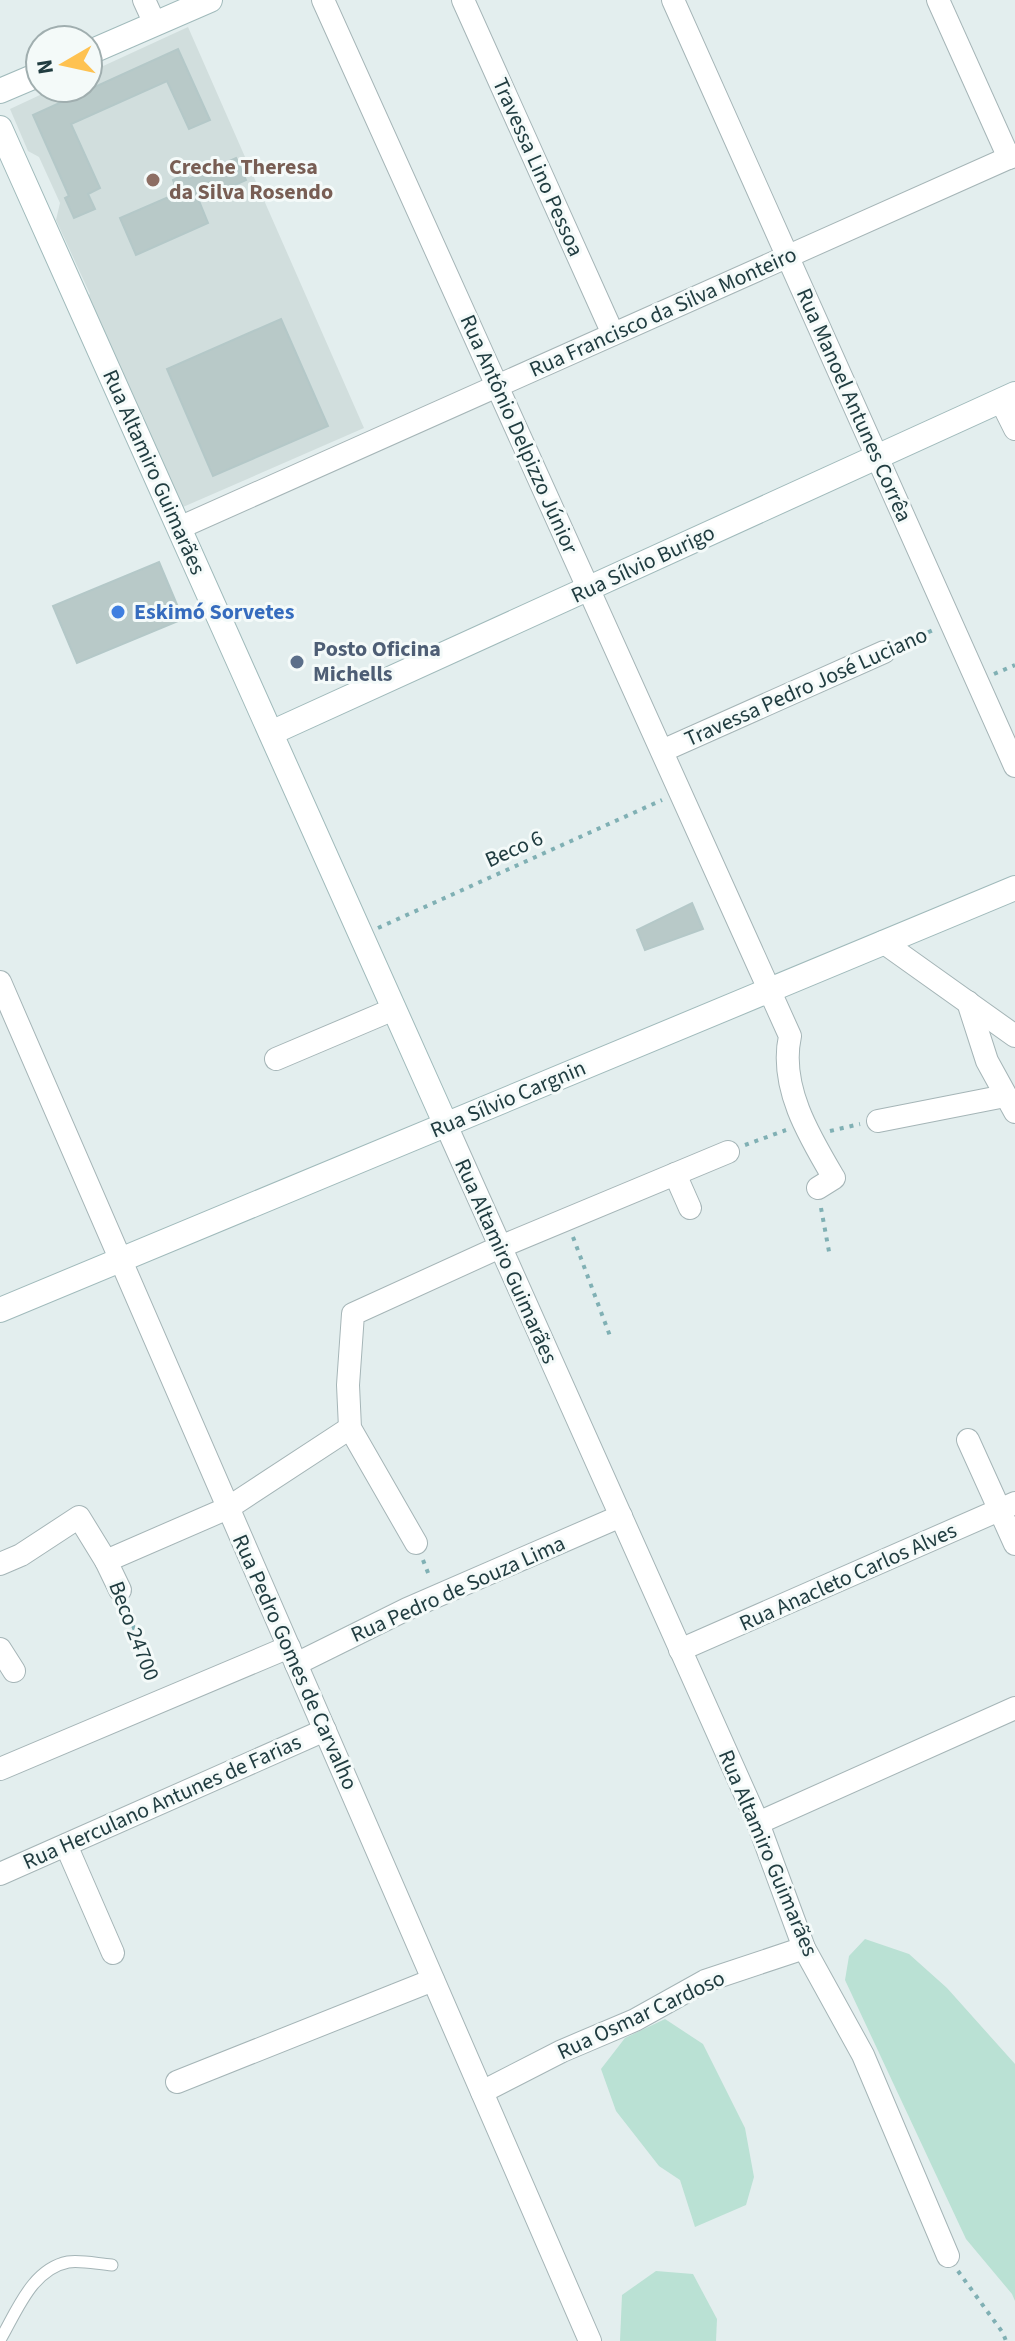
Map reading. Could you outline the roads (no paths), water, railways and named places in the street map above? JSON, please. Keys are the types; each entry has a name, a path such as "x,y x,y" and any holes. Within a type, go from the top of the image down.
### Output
{"street":[{"path":"144,0 155,24"},
{"path":"104,46 210,0"},
{"name":"Rua Antônio Delpizzo Júnior","path":"323,0 790,1036 786,1055 789,1075 826,1183"},
{"name":"Travessa Lino Pessoa","path":"463,0 613,334"},
{"name":"Rua Manoel Antunes Corrêa","path":"673,0 1015,766"},
{"path":"938,0 1012,157"},
{"path":"0,91 24,81"},
{"name":"Rua Altamiro Guimarães","path":"0,128 758,1823 804,1948 863,2055 948,2256"},
{"name":"Rua Francisco da Silva Monteiro","path":"179,528 1012,157"},
{"path":"1008,397 1015,429"},
{"name":"Rua Sílvio Burigo","path":"271,733 1008,397"},
{"name":"Travessa Pedro José Luciano","path":"662,751 884,652"},
{"name":"Rua Sílvio Cargnin","path":"1,1309 1015,888"},
{"path":"883,942 1015,1036"},
{"name":"Rua Pedro Gomes de Carvalho","path":"0,982 590,2341"},
{"path":"878,1121 1010,1104 987,1061 968,1002"},
{"path":"276,1059 394,1009"},
{"path":"416,1543 350,1428 348,1385 353,1314 500,1247 728,1152"},
{"path":"675,1174 690,1208"},
{"path":"106,1561 228,1508 350,1428"},
{"path":"968,1440 1007,1507 1015,1544"},
{"name":"Rua Anacleto Carlos Alves","path":"680,1650 1007,1507"},
{"name":"Rua Pedro de Souza Lima","path":"0,1769 161,1701 292,1655 621,1516"},
{"name":"Beco 24700","path":"0,1564 21,1555 79,1517 120,1590"},
{"path":"0,1649 14,1671"},
{"path":"758,1823 1015,1708"},
{"name":"Rua Herculano Antunes de Farias","path":"0,1874 325,1730"},
{"path":"66,1845 113,1953"},
{"name":"Rua Osmar Cardoso","path":"482,2092 562,2051 635,2020 705,1981 804,1948"},
{"path":"177,2082 433,1980"}],"lane":[{"path":"0,2340 33,2284 48,2270 69,2262 112,2265"}],"place":[{"name":"Creche Theresa da Silva Rosendo","path":"153,180"},
{"name":"Eskimó Sorvetes","path":"118,612"},
{"name":"Posto Oficina Michells","path":"297,662"}]}
